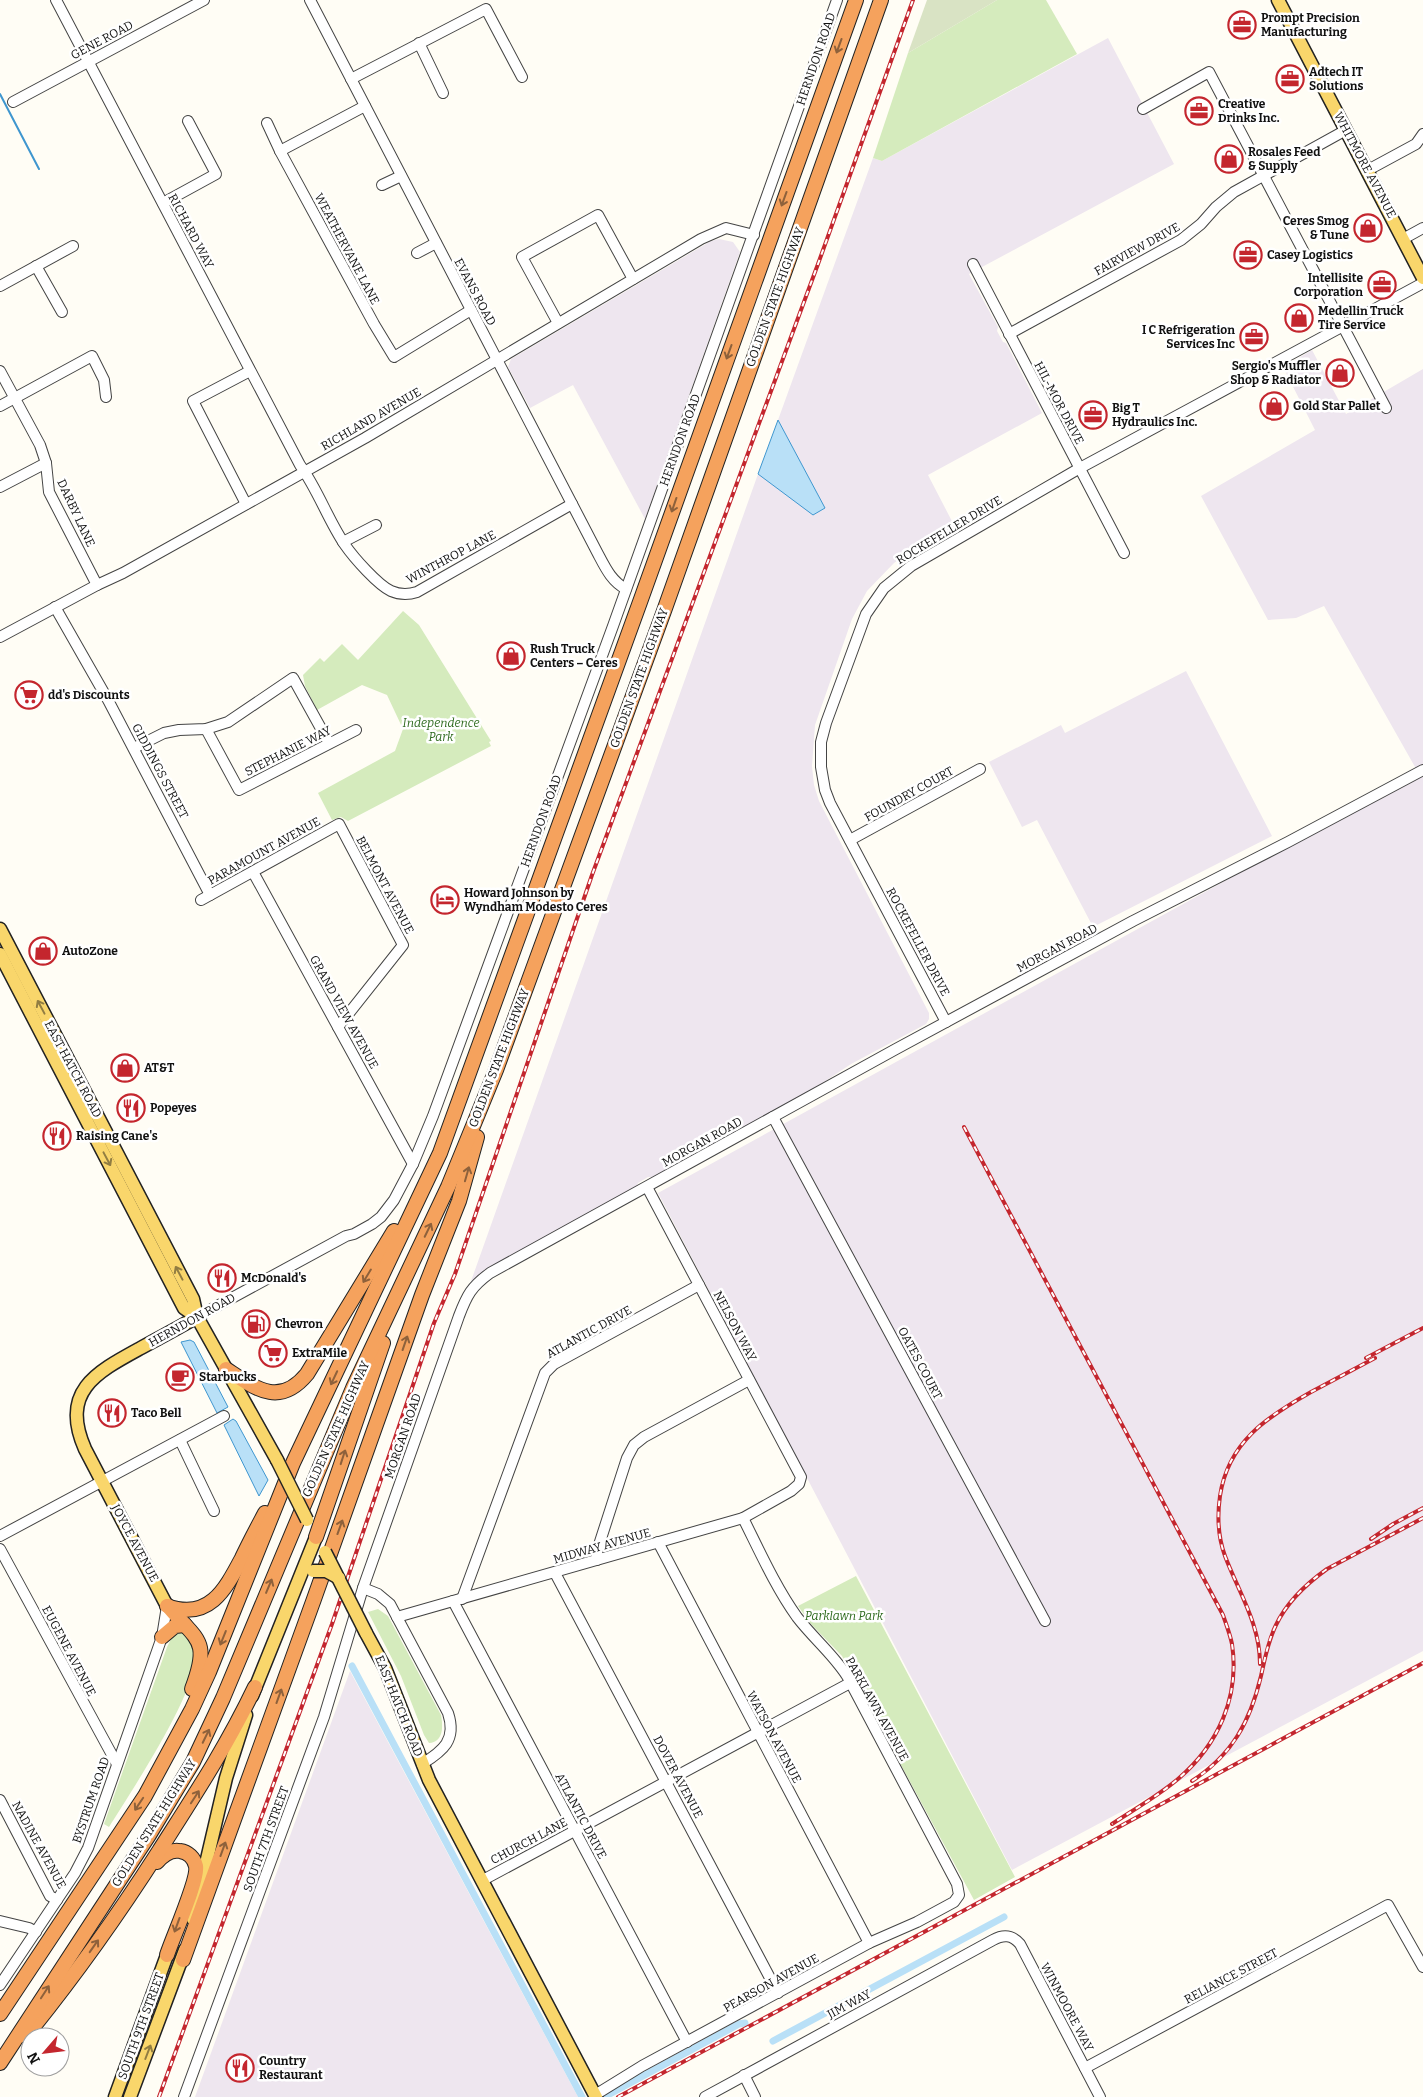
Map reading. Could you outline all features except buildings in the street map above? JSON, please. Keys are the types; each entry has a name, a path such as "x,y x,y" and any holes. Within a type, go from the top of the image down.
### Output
{"highway":[{"name":"GOLDEN STATE HIGHWAY","path":"0,2014 145,1796 164,1762 209,1672 294,1463 440,1153 856,0"},
{"name":"GOLDEN STATE HIGHWAY","path":"0,2063 149,1835 193,1762 223,1698 349,1397 448,1187 496,1070 667,601 881,0"},
{"path":"183,1960 328,1562 422,1295 459,1201 496,1070"},
{"path":"226,1368 256,1389 264,1392 284,1392 294,1388 301,1382 393,1233 422,1191"},
{"path":"316,1536 374,1367 413,1262"},
{"path":"167,1606 180,1610 191,1610 208,1604 220,1595 229,1583 272,1500 294,1463"},
{"path":"164,1762 200,1664 199,1642 191,1630 167,1606"},
{"path":"162,1637 175,1626 186,1625"},
{"path":"0,2068 74,1975 141,1879 204,1782 235,1729 255,1687"},
{"path":"141,1879 159,1859 173,1850 185,1852 192,1857 196,1866 192,1885 166,1955"}],"main road":[{"name":"WHITMORE AVENUE","path":"1278,0 1423,278"},
{"name":"EAST HATCH ROAD","path":"0,929 193,1299 197,1317 277,1460 385,1668 422,1764 596,2096"},
{"name":"EAST HATCH ROAD","path":"0,954 184,1308 197,1317"},
{"name":"HERNDON ROAD","path":"102,1480 85,1449 78,1426 77,1409 83,1392 94,1377 111,1364 197,1317"},
{"name":"JOYCE AVENUE","path":"102,1480 167,1606"},
{"name":"SOUTH 9TH STREET","path":"130,2097 183,1960 226,1778 255,1687 316,1536"},
{"path":"296,1585 313,1571 326,1571 339,1578"},
{"name":"SOUTH 9TH STREET","path":"115,2097 166,1955"}],"street":[{"name":"RICHARD WAY","path":"56,0 250,371 305,472"},
{"name":"GENE ROAD","path":"13,102 204,0"},
{"name":"EVANS ROAD","path":"310,0 610,575 619,586 626,589"},
{"name":"HERNDON ROAD","path":"197,1317 346,1236 354,1234 372,1224 381,1217 394,1200 414,1164 478,997 754,236 837,0"},
{"path":"351,79 486,9 522,77"},
{"path":"419,43 443,93"},
{"path":"1143,109 1209,72 1386,408"},
{"path":"280,150 365,106"},
{"path":"162,203 216,174 188,121"},
{"name":"WEATHERVANE LANE","path":"267,123 374,324 394,357 471,310"},
{"name":"FAIRVIEW DRIVE","path":"1009,334 1181,240 1202,224 1225,199 1245,185 1346,130"},
{"path":"1368,170 1416,144 1423,134"},
{"path":"382,185 401,176"},
{"path":"558,324 522,257 598,215 633,279"},
{"path":"1403,239 1423,228"},
{"name":"RICHLAND AVENUE","path":"0,637 97,584 131,569 305,472 701,239 721,230 732,229 754,236"},
{"path":"417,254 436,244"},
{"path":"0,286 73,246"},
{"name":"HIL-MOR DRIVE","path":"972,264 1124,553"},
{"path":"36,266 62,312"},
{"name":"ROCKEFELLER DRIVE","path":"946,1022 825,790 820,753 826,723 866,614 884,588 911,566 1080,468 1423,283"},
{"path":"0,406 92,356 104,380 106,397"},
{"name":"DARBY LANE","path":"0,370 40,445 46,463 49,492 97,584"},
{"path":"246,504 193,401 250,371"},
{"path":"0,487 46,463"},
{"name":"WINTHROP LANE","path":"305,472 343,542 354,557 384,586 399,593 409,594 417,592 572,504"},
{"path":"343,542 376,525"},
{"name":"GIDDINGS STREET","path":"55,607 134,748 210,895"},
{"path":"134,748 164,733 218,726 238,716 293,678 329,744"},
{"name":"STEPHANIE WAY","path":"206,729 239,790 356,730"},
{"name":"FOUNDRY COURT","path":"850,840 980,769"},
{"name":"MORGAN ROAD","path":"363,1588 468,1294 474,1284 490,1273 773,1117 1182,894 1288,842 1423,770"},
{"name":"PARAMOUNT AVENUE","path":"201,900 339,824"},
{"name":"BELMONT AVENUE","path":"338,1027 403,945 339,824"},
{"name":"GRAND VIEW AVENUE","path":"253,872 414,1164"},
{"name":"OATES COURT","path":"773,1117 1045,1621"},
{"name":"NELSON WAY","path":"647,1187 801,1477"},
{"name":"ATLANTIC DRIVE","path":"687,2042 575,1831 458,1600 545,1373 554,1364 699,1286"},
{"path":"597,1560 597,1551 627,1458 634,1445 644,1437 749,1380"},
{"path":"0,1536 224,1416"},
{"path":"180,1440 214,1511"},
{"name":"MIDWAY AVENUE","path":"397,1617 743,1518 791,1491 799,1484 801,1477"},
{"name":"PARKLAWN AVENUE","path":"743,1518 792,1609 836,1660 850,1683 957,1884 959,1895"},
{"name":"WATSON AVENUE","path":"658,1542 869,1944"},
{"name":"EUGENE AVENUE","path":"0,1549 117,1764"},
{"name":"DOVER AVENUE","path":"555,1572 778,1993"},
{"path":"363,1588 383,1598 390,1604 451,1721 448,1743 439,1753 422,1764"},
{"name":"SOUTH 7TH STREET","path":"184,2097 324,1717 363,1588"},
{"name":"BYSTRUM ROAD","path":"0,1985 75,1873 88,1848 162,1637 167,1606"},
{"name":"CHURCH LANE","path":"483,1880 850,1683"},
{"name":"NADINE AVENUE","path":"0,1800 50,1896 57,1900"},
{"name":"PEARSON AVENUE","path":"596,2096 687,2042 869,1944 918,1922 954,1902 959,1895"},
{"name":"RELIANCE STREET","path":"1085,2068 1388,1905 1423,1968"},
{"path":"3,1924 29,1928 36,1932"},
{"name":"WINMOORE WAY","path":"1006,1936 1015,1939 1020,1944 1100,2097"},
{"name":"JIM WAY","path":"705,2097 993,1940 1006,1936"},
{"path":"744,2075 755,2097"}],"shaded area":[{"path":"1108,38 1174,164 969,274 998,327 997,331 1003,342 1006,343 1042,413 928,475 956,529 904,556 894,563 867,591 852,619 815,725 812,766 814,785 819,801 929,1013 929,1019 926,1024 851,1064 812,1090 652,1177 648,1177 638,1183 637,1186 491,1267 470,1284 758,474 813,514 825,508 778,420 873,158 882,161"},
{"path":"719,239 733,242 740,252 645,519 573,385 530,408 508,367 511,359 711,241"},
{"path":"1312,350 1346,414 1423,369 1423,1651 1012,1870 658,1193 1419,774 1324,606 1296,618 1268,620 1201,496 1315,430 1283,367"},
{"path":"1186,671 1272,836 1093,927 1037,820 1022,827 989,762 1061,725 1065,733"},
{"path":"350,1671 578,2097 195,2097"}],"green space":[{"path":"927,0 997,0 908,53"},
{"path":"997,0 1046,0 1077,54 882,161 873,158 908,53"},
{"name":"Independence Park","path":"403,611 419,625 491,741 489,742 491,746 348,821 341,817 332,820 318,793 395,751 403,729 387,695 362,685 317,710 305,686 303,675 320,658 324,662 342,644 358,660"},
{"name":"Parklawn Park","path":"856,1576 1015,1877 974,1900 842,1656 810,1623 798,1606"},
{"path":"378,1609 388,1616 441,1715 440,1737 434,1742 429,1743 424,1735 401,1676 368,1612"},
{"path":"180,1632 191,1640 194,1646 196,1652 195,1668 176,1714 162,1740 109,1827 104,1824 167,1647 173,1635"}],"water":[{"path":"778,420 825,508 813,515 758,474"},
{"path":"190,1340 194,1342 228,1407 217,1413 181,1342"},
{"path":"233,1419 236,1421 268,1480 259,1496 224,1425"}],"waterway":[{"path":"0,94 39,169"},
{"path":"352,1666 582,2097"},
{"path":"773,2041 1004,1917"},
{"path":"606,2096 739,2024 745,2023"}],"railway":[{"path":"159,2097 332,1624 434,1323 455,1274 592,875 818,264 913,0"},
{"path":"964,1127 1223,1615 1232,1644 1233,1683 1223,1719 1215,1735 1192,1766 1178,1779 1112,1824"},
{"path":"1366,1358 1423,1328"},
{"path":"1260,1664 1253,1622 1221,1542 1219,1512 1224,1477 1231,1460 1241,1446 1265,1422 1279,1411 1311,1392 1375,1358"},
{"path":"1371,1539 1393,1524 1423,1508"},
{"path":"1192,1781 1206,1771 1229,1748 1245,1723 1257,1693 1271,1637 1280,1617 1291,1601 1327,1569 1423,1518"},
{"path":"618,2097 1423,1663"}],"place":[{"name":"Prompt Precision Manufacturing","path":"1242,25"},
{"name":"Adtech IT Solutions","path":"1290,79"},
{"name":"Creative Drinks Inc.","path":"1199,111"},
{"name":"Rosales Feed & Supply","path":"1229,159"},
{"name":"Ceres Smog & Tune","path":"1368,228"},
{"name":"Casey Logistics","path":"1248,255"},
{"name":"Intellisite Corporation","path":"1382,285"},
{"name":"Medellin Truck Tire Service","path":"1299,318"},
{"name":"I C Refrigeration Services Inc","path":"1254,337"},
{"name":"Sergio's Muffler Shop & Radiator","path":"1340,373"},
{"name":"Gold Star Pallet","path":"1274,406"},
{"name":"Big T Hydraulics Inc.","path":"1093,415"},
{"name":"Rush Truck Centers – Ceres","path":"511,656"},
{"name":"dd's Discounts","path":"29,695"},
{"name":"Howard Johnson by Wyndham Modesto Ceres","path":"445,900"},
{"name":"AutoZone","path":"43,951"},
{"name":"AT&T","path":"125,1068"},
{"name":"Popeyes","path":"131,1108"},
{"name":"Raising Cane's","path":"57,1136"},
{"name":"McDonald's","path":"222,1278"},
{"name":"Chevron","path":"256,1324"},
{"name":"ExtraMile","path":"273,1353"},
{"name":"Starbucks","path":"180,1377"},
{"name":"Taco Bell","path":"112,1413"},
{"name":"Country Restaurant","path":"240,2068"}]}
